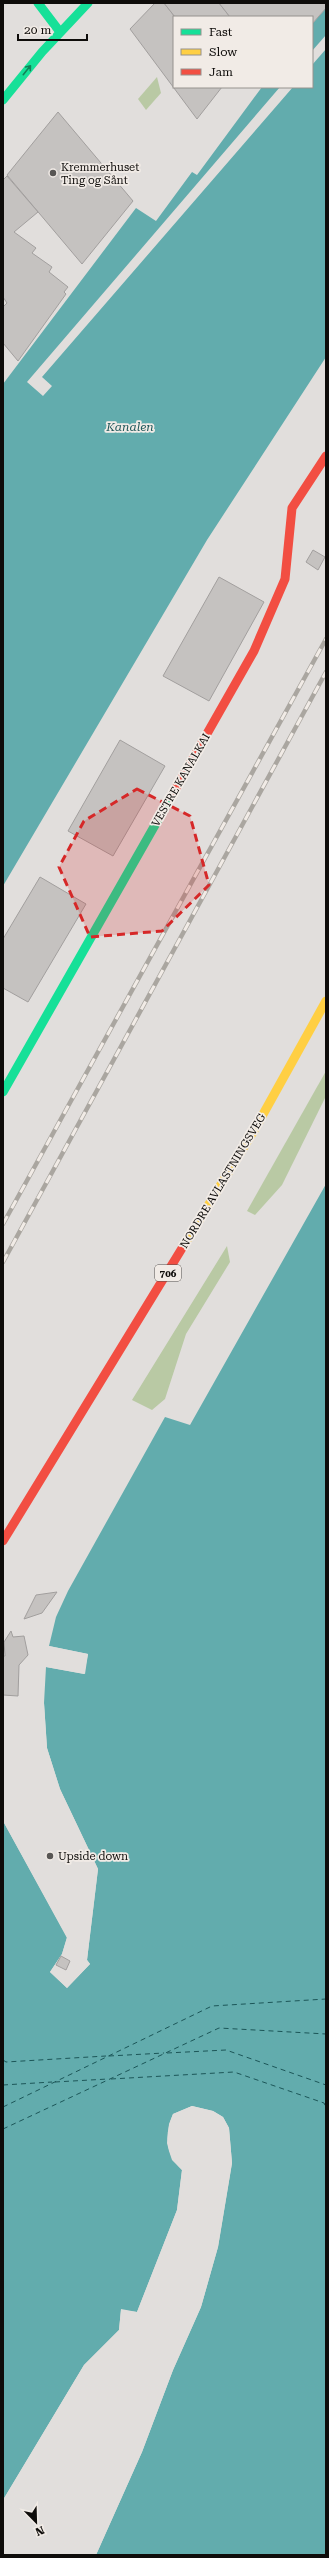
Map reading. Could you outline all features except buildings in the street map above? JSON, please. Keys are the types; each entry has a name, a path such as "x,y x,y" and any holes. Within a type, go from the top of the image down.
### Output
{"main road":[{"path":"38,3 60,32"},
{"path":"3,100 60,32 88,3"},
{"name":"VESTRE KANALKAI","path":"3,1092 254,650 285,579 292,508 326,456"},
{"name":"NORDRE AVLASTNINGSVEG","path":"3,1542 256,1127 326,1001"}],"highlighted area":[{"path":"137,789 190,816 209,885 162,931 90,937 59,867 84,821"}],"green space":[{"path":"157,77 161,93 146,110 138,99"},
{"path":"326,1071 326,1096 282,1185 255,1215 247,1211"},
{"path":"227,1246 230,1262 186,1334 165,1399 152,1410 132,1400"}],"water":[{"name":"Kanalen","path":"326,8 326,357 207,540 3,886 3,384 136,208 156,221 192,172 197,175 261,88 313,88 313,23"},
{"path":"326,1184 326,2555 96,2555 142,2452 173,2370 201,2307 218,2247 232,2163 229,2128 223,2117 213,2111 192,2106 173,2114 167,2137 169,2151 176,2164 182,2170 177,2210 137,2312 121,2310 119,2330 84,2365 3,2500 3,1821 67,1938 62,1954 50,1972 67,1988 90,1964 87,1960 98,1869 60,1789 47,1748 44,1703 46,1667 84,1674 88,1654 49,1646 56,1617 68,1591 165,1417 190,1425"}],"pier":[{"path":"326,35 326,49 313,64 313,50"},
{"path":"279,88 292,88 42,377 52,386 43,396 27,382"},
{"path":"49,1646 88,1654 85,1674 46,1667 47,1665 83,1671 85,1655 49,1648"},
{"path":"42,1703 44,1703 47,1748 60,1789 98,1869 87,1960 90,1964 67,1988 50,1972 62,1954 67,1937 3,1821 5,1820 69,1937 64,1954 52,1971 67,1986 88,1964 85,1959 96,1869 58,1790 45,1748"},
{"path":"192,2106 213,2111 223,2117 229,2128 232,2163 218,2247 201,2307 173,2370 142,2452 96,2555 94,2555 140,2451 208,2279 221,2218 230,2163 227,2129 221,2119 212,2113 192,2108 175,2116 171,2125 169,2143 174,2159 184,2170 179,2211 139,2313 123,2312 120,2331 85,2366 3,2502 3,2500 84,2365 119,2330 121,2309 137,2312 177,2210 182,2170 172,2160 169,2151 167,2143 169,2124 173,2114"}],"ferry route":[{"path":"3,2107 212,2006 326,1999"},
{"path":"3,2129 219,2028 326,2034"},
{"path":"167,2053 226,2050 326,2085"},
{"path":"109,2056 164,2053"},
{"path":"3,2060 6,2062 106,2056"},
{"path":"111,2079 234,2072 324,2103 326,2107"},
{"path":"55,2082 108,2079"},
{"path":"3,2085 52,2082"}],"railway":[{"path":"3,1224 326,639"},
{"path":"3,1262 326,672"}],"traffic: fast":[{"path":"38,3 60,32"},
{"path":"3,100 42,52 88,3"},
{"path":"3,1092 171,797"}],"traffic: slow":[{"path":"184,1245 256,1127 326,1001"}],"traffic: jam":[{"path":"171,797 254,651 285,579 292,508 326,456"},
{"path":"3,1541 184,1245"}],"place":[{"name":"Kremmerhuset Ting og Sånt","path":"53,173"},
{"name":"Upside down","path":"50,1856"}]}
